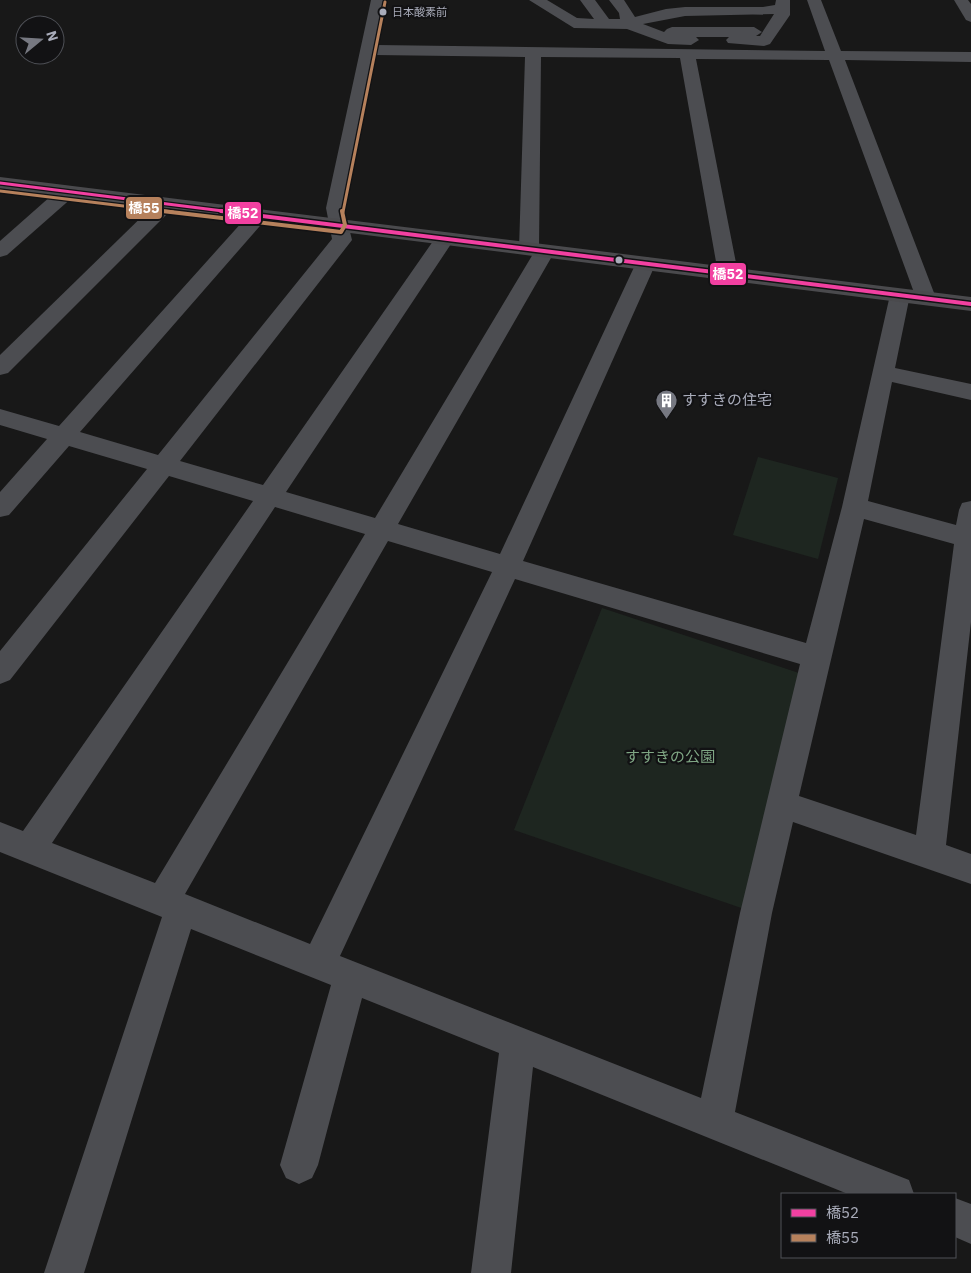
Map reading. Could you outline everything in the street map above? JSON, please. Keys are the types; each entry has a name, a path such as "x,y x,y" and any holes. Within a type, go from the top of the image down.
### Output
{"main road":[{"path":"0,183 971,304"}],"street":[{"path":"0,672 342,240 342,233 335,217 336,208 378,0"},
{"path":"536,0 574,23 609,23 677,12 779,15"},
{"path":"573,0 609,23 664,32 750,32 779,15"},
{"path":"587,0 601,17 609,23"},
{"path":"602,0 613,13 609,23"},
{"path":"609,23 626,12 616,0"},
{"path":"714,1123 756,913 815,657 854,508 882,372 913,296 835,55 814,0"},
{"path":"961,0 971,17"},
{"path":"368,50 971,57"},
{"path":"64,1273 172,904 383,530 537,250 533,51"},
{"path":"687,54 728,273"},
{"path":"0,251 67,192"},
{"path":"0,368 166,204"},
{"path":"0,508 259,215"},
{"path":"445,238 270,496 15,843 172,904 518,1045 892,1193"},
{"path":"298,1165 334,970 507,566 646,263"},
{"path":"882,372 971,392"},
{"path":"0,417 815,657"},
{"path":"854,508 969,539"},
{"path":"929,856 969,539 971,510"},
{"path":"781,804 971,869"},
{"path":"491,1273 518,1045"},
{"path":"956,1218 971,1224"}],"green space":[{"path":"758,457 838,478 818,559 733,535"},
{"name":"すすきの公園","path":"602,608 811,677 756,913 514,830"}],"transit line":[{"name":"橋55","path":"0,191 341,232 345,225 342,209 385,2"},
{"name":"橋52","path":"0,183 971,304"}],"place":[{"name":"日本酸素前","path":"383,12"},
{"name":"すすきの住宅","path":"666,419"}]}
